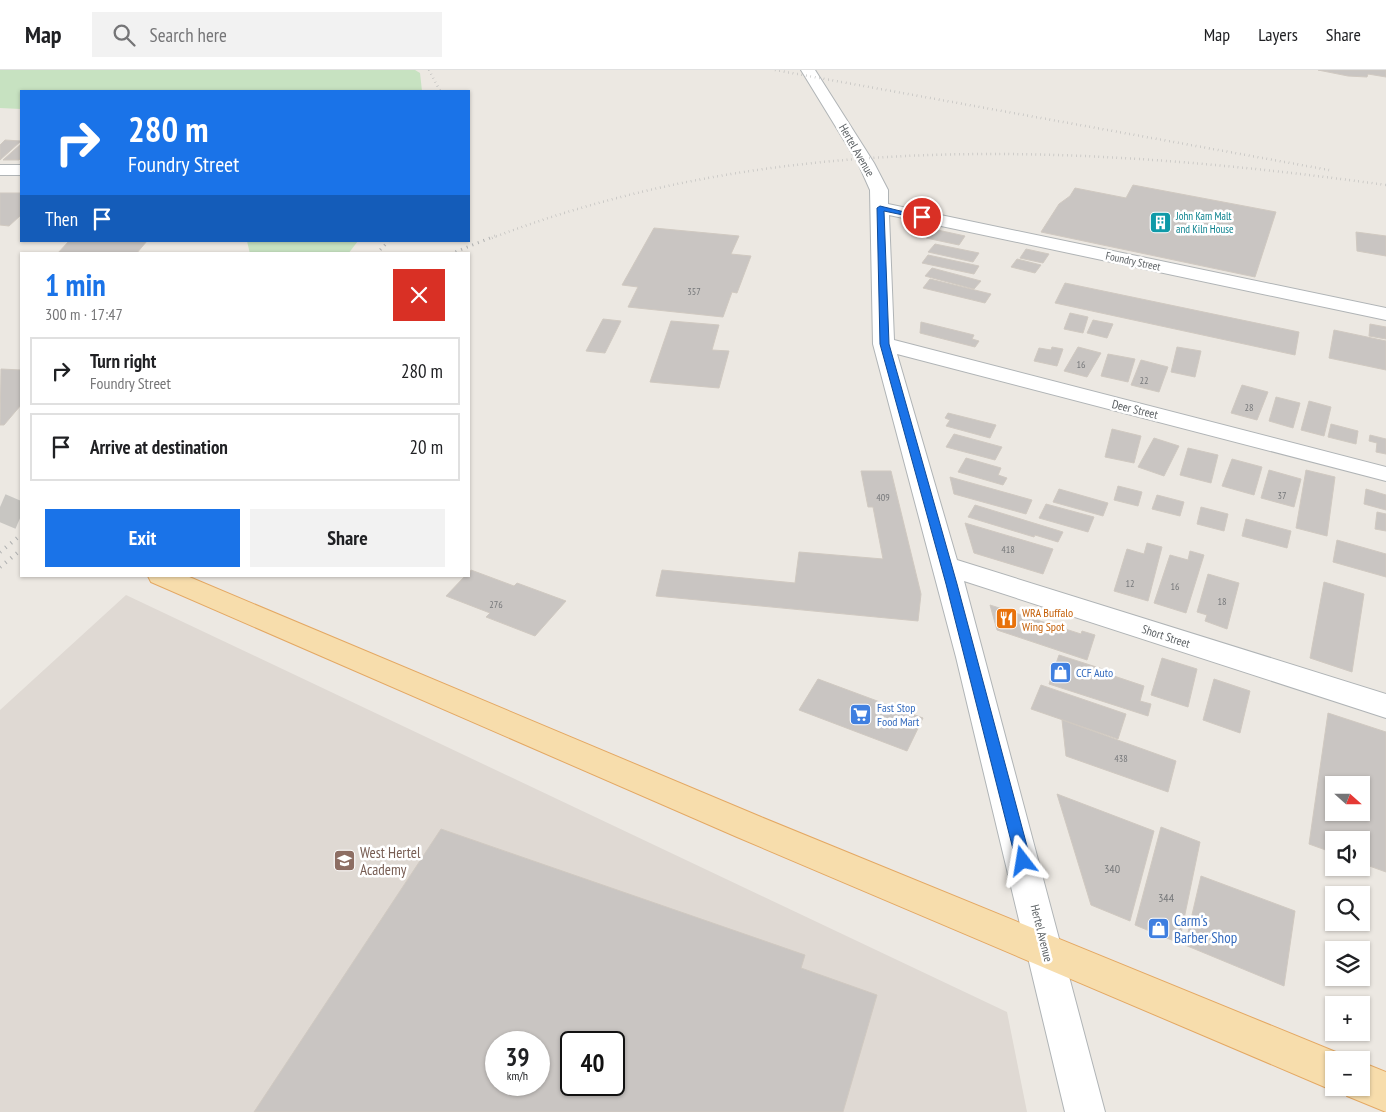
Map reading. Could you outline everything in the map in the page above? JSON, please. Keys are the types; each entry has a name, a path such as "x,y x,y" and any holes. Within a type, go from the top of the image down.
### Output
{"main road":[{"path":"163,577 1047,952 1325,1067"},
{"path":"1370,1086 1386,1092"}],"street":[{"name":"Hertel Avenue","path":"808,70 866,163 879,190 884,344 946,566 1047,952 1085,1112"},
{"path":"0,170 20,170"},
{"name":"Foundry Street","path":"880,208 1386,314"},
{"name":"Deer Street","path":"884,344 1386,474"},
{"name":"Short Street","path":"946,566 1386,706"}],"shaded area":[{"name":"West Hertel Academy","path":"126,595 1007,1012 1027,1112 0,1112 0,710"}],"green space":[{"path":"0,70 415,70 420,73 422,90 20,90 20,109 0,108"},
{"path":"247,242 357,242 350,252 250,252"}],"building":[{"path":"1318,70 1386,70 1386,77 1368,74 1367,77 1348,76"},
{"path":"5,140 20,141 0,160 0,145"},
{"path":"20,145 19,160 3,160"},
{"name":"John Kam Malt and Kiln House","path":"1133,185 1276,212 1255,277 1041,232 1059,204 1070,196 1075,188 1126,198"},
{"path":"0,193 20,193 20,216 9,226 0,225"},
{"path":"654,228 739,236 731,254 751,256 737,293 732,292 723,317 628,307 638,287 622,285"},
{"path":"933,229 965,236 959,245 926,238"},
{"path":"1356,232 1386,236 1386,256 1357,251"},
{"path":"68,242 146,242 138,252 59,252"},
{"path":"935,244 979,253 973,262 928,252"},
{"path":"1026,249 1049,254 1043,263 1020,258"},
{"path":"928,255 979,266 974,274 922,263"},
{"path":"1017,259 1041,265 1035,273 1011,267"},
{"path":"932,268 981,281 974,289 925,276"},
{"path":"930,279 991,294 985,303 923,288"},
{"path":"1065,283 1299,332 1295,355 1055,303"},
{"path":"1070,313 1088,317 1083,333 1064,329"},
{"path":"603,319 621,321 605,353 586,351"},
{"path":"1093,320 1113,324 1107,338 1087,333"},
{"path":"671,321 719,325 712,350 729,351 719,388 650,382"},
{"path":"921,322 974,335 972,339 979,341 975,347 920,333"},
{"path":"1370,324 1386,327 1386,339 1369,336"},
{"path":"1334,330 1386,341 1386,370 1329,358"},
{"path":"1052,347 1063,349 1057,366 1034,361 1039,348 1051,350"},
{"path":"1078,347 1101,353 1087,377 1064,371"},
{"path":"1177,347 1201,351 1195,377 1171,372"},
{"path":"1108,354 1135,359 1128,382 1101,376"},
{"path":"1141,360 1168,367 1159,392 1131,385"},
{"path":"1,369 20,370 20,406 4,425 0,425"},
{"path":"1242,385 1268,392 1257,420 1231,413"},
{"path":"1276,397 1300,403 1293,428 1269,421"},
{"path":"1309,401 1331,407 1324,436 1301,430"},
{"path":"948,413 996,425 990,438 946,426 950,420 945,418"},
{"path":"1331,424 1358,431 1356,444 1328,437"},
{"path":"1112,429 1141,436 1134,463 1105,457"},
{"path":"954,434 1002,447 995,460 946,447"},
{"path":"1370,435 1386,439 1386,454 1376,452 1377,443 1369,441"},
{"path":"1154,438 1179,446 1164,476 1138,467"},
{"path":"1188,448 1218,455 1211,483 1180,475"},
{"path":"966,458 1001,468 998,475 1007,478 1003,485 958,472"},
{"path":"1232,459 1262,467 1254,495 1222,486"},
{"path":"1269,470 1301,479 1294,507 1261,498"},
{"path":"1306,470 1335,477 1327,536 1296,528"},
{"path":"861,471 891,471 921,594 918,621 656,596 662,570 795,583 799,552 883,559 873,507 868,507"},
{"path":"950,477 1032,500 1026,514 954,494"},
{"path":"1118,486 1142,492 1138,506 1114,500"},
{"path":"1059,489 1108,503 1103,516 1053,502"},
{"path":"1366,489 1386,495 1386,510 1364,504"},
{"path":"1157,495 1184,502 1180,516 1152,509"},
{"path":"1046,504 1094,517 1088,532 1039,518"},
{"path":"975,505 1063,532 1058,542 1035,535 1034,537 968,517"},
{"path":"1201,507 1228,514 1224,531 1197,524"},
{"path":"1377,512 1386,514 1386,531 1375,529"},
{"path":"1246,519 1291,531 1287,548 1242,536"},
{"path":"965,523 1053,549 1043,574 974,553"},
{"path":"1337,540 1386,554 1386,577 1333,562"},
{"path":"1147,543 1162,547 1148,601 1114,591 1127,549 1144,554"},
{"path":"1190,551 1204,555 1186,613 1154,603 1170,555 1188,560"},
{"path":"471,570 514,586 517,583 566,601 535,636 486,617 490,613 446,596 464,577 470,577"},
{"path":"1208,574 1239,583 1227,629 1205,621 1207,615 1197,612"},
{"path":"1324,582 1364,594 1352,672 1310,658"},
{"path":"990,605 1081,634 1082,631 1095,635 1087,660 997,630"},
{"path":"1059,655 1115,673 1114,676 1144,686 1140,701 1151,704 1148,716 1049,684"},
{"path":"1162,658 1197,669 1188,707 1151,695"},
{"name":"Fast Stop Food Mart","path":"818,679 923,718 907,751 799,710"},
{"path":"1214,679 1250,691 1240,733 1203,720"},
{"path":"1041,685 1126,714 1118,739 1031,709"},
{"path":"1328,713 1386,732 1386,872 1370,866 1370,831 1325,831 1325,850 1309,844"},
{"path":"1062,720 1176,761 1168,792 1066,756"},
{"path":"1057,794 1154,831 1130,921 1091,905"},
{"path":"1161,827 1200,842 1179,943 1135,925"},
{"path":"441,829 805,955 801,968 877,995 843,1112 254,1112"},
{"path":"1201,876 1295,911 1284,986 1185,945"}],"tunnel":[{"path":"0,507 20,516"}],"railway":[{"path":"429,70 439,90"},
{"path":"775,70 1329,170"},
{"path":"492,238 600,202 710,178 822,162 934,155 1048,155 1161,161 1274,171 1386,185"},
{"path":"455,252 495,236"},
{"path":"378,252 388,242"},
{"path":"0,552 20,536"},
{"path":"0,567 20,551"}],"place":[{"name":"John Kam Malt and Kiln House","path":"1160,222"},
{"name":"WRA Buffalo Wing Spot","path":"1006,619"},
{"name":"CCF Auto","path":"1060,672"},
{"name":"Fast Stop Food Mart","path":"861,714"},
{"name":"West Hertel Academy","path":"344,861"},
{"name":"Carm's Barber Shop","path":"1158,929"}],"route":[{"path":"922,217 880,208 884,344 971,657 1023,861"}]}
